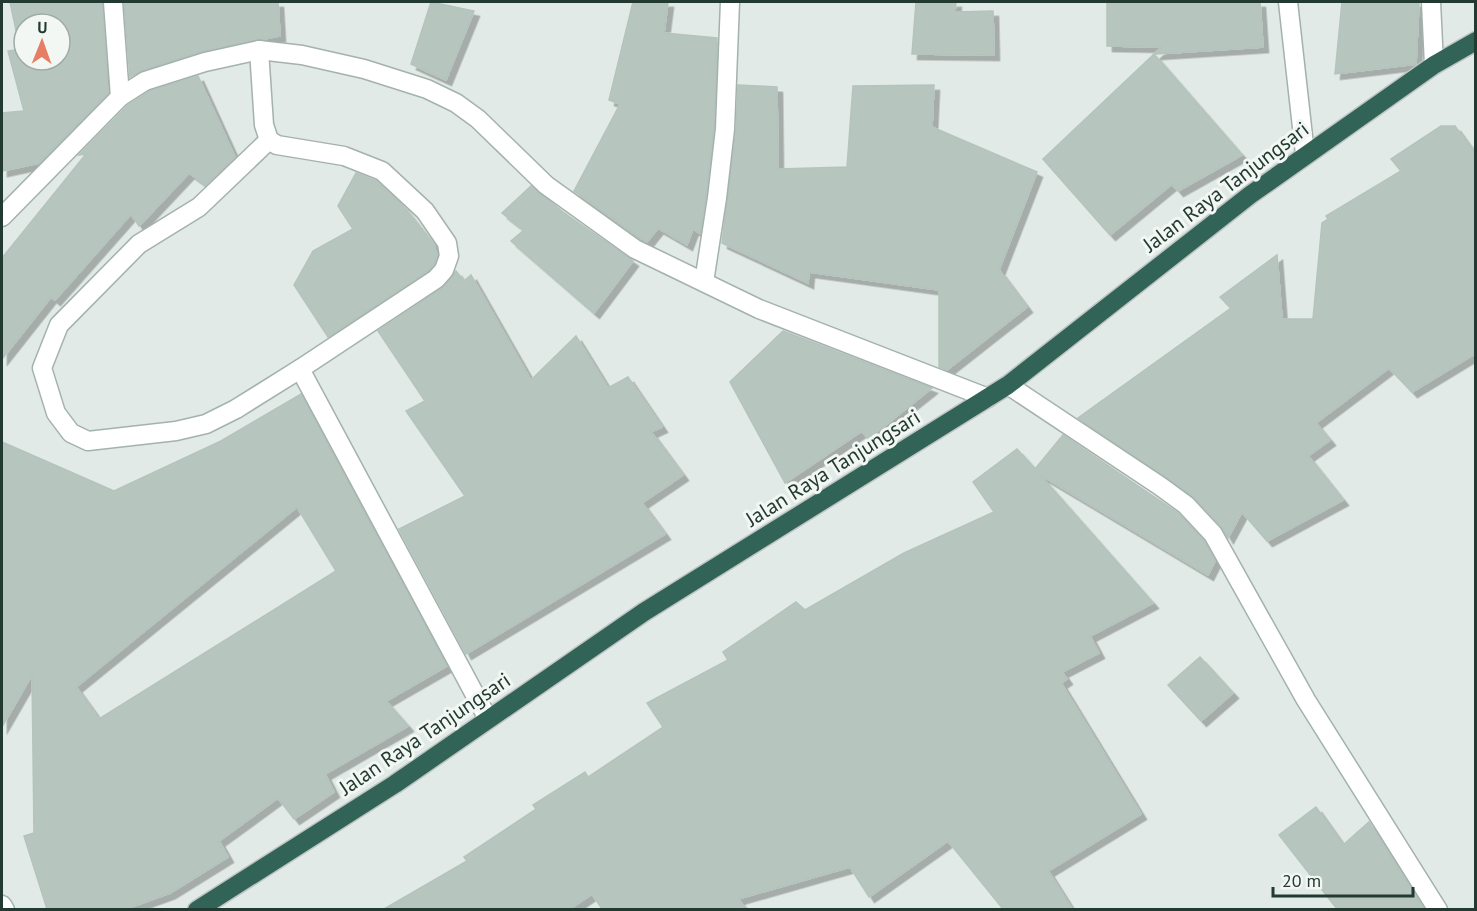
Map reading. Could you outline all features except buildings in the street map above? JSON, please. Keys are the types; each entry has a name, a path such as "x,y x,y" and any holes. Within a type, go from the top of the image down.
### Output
{"highway":[{"name":"Jalan Raya Tanjungsari","path":"197,909 395,784 644,612 1008,385 1305,154 1434,65 1476,41"}],"street":[{"path":"113,2 120,97"},
{"path":"704,282 725,129 730,2"},
{"path":"1288,2 1305,154"},
{"path":"1431,2 1434,65"},
{"path":"259,50 264,125 269,140 277,145 344,156 382,171 425,211 447,243 449,256 444,270 436,279 300,369 236,409 206,424 176,431 88,441 71,433 56,413 42,368 59,325 140,244 199,207 269,140"},
{"path":"2,217 120,97 145,81 259,50 302,55 364,69 456,103 478,119 546,185 635,249 759,309 987,398"},
{"path":"300,369 488,719"},
{"path":"1008,385 1186,505 1213,534 1306,700 1438,909"},
{"path":"2,905 5,909"}]}
